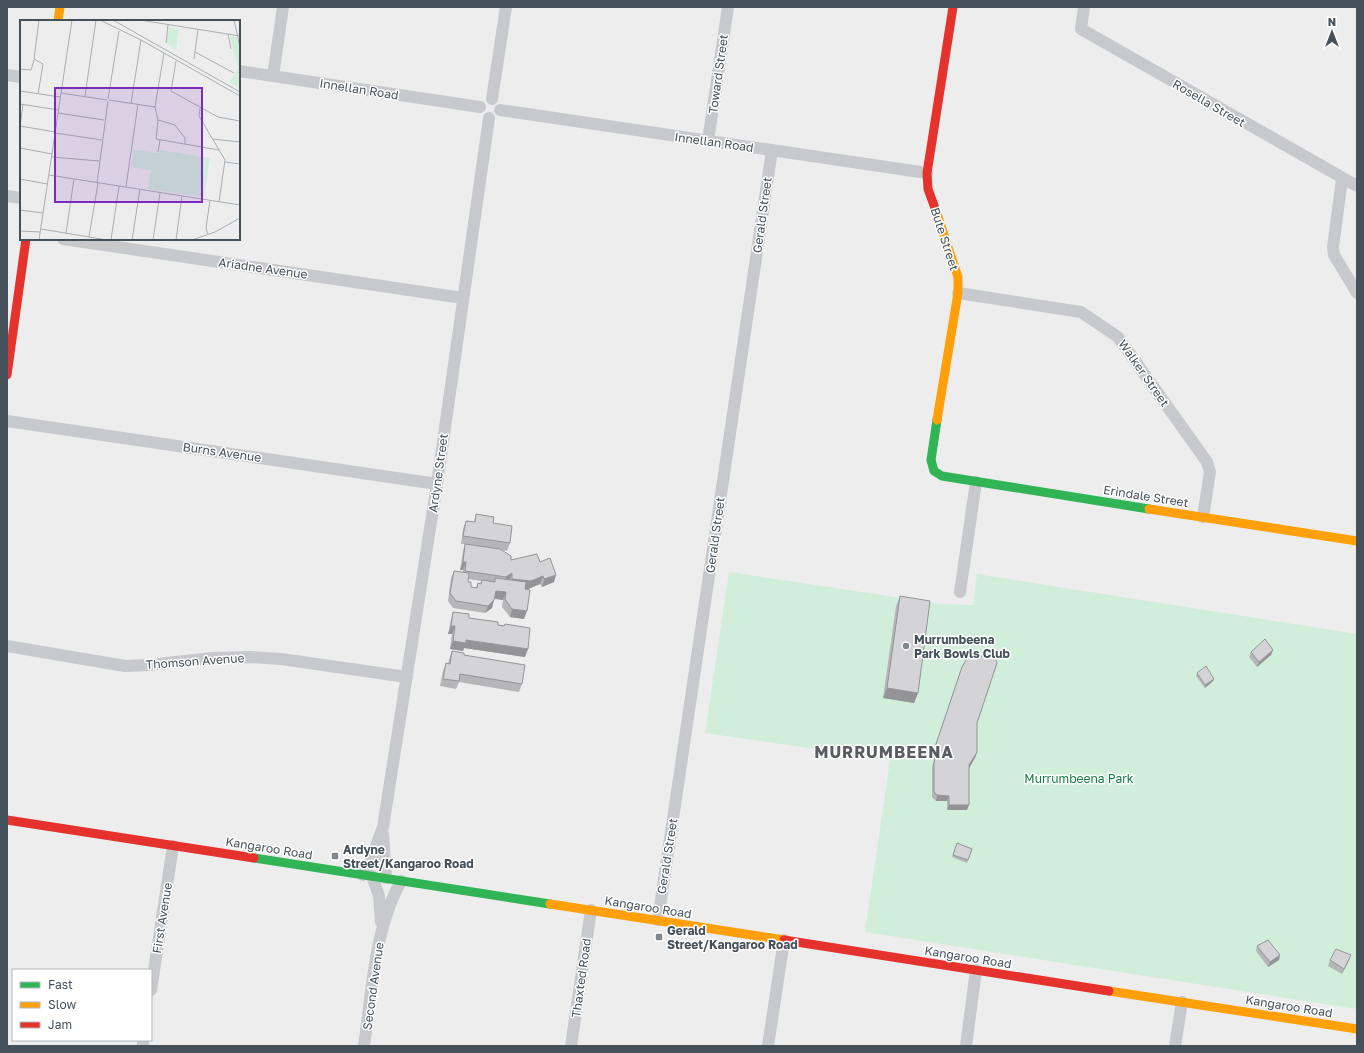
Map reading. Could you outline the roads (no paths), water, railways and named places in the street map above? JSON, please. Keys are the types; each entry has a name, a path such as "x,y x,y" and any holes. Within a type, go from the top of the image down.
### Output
{"street":[{"path":"58,20 60,7"},
{"path":"273,76 283,7"},
{"path":"492,98 506,7"},
{"name":"Toward Street","path":"708,141 728,7"},
{"name":"Bute Street","path":"934,471 931,460 958,293 958,277 928,189 927,173 953,7"},
{"name":"Rosella Street","path":"1084,7 1081,29 1342,179 1357,186"},
{"name":"Innellan Road","path":"240,71 480,107"},
{"path":"7,75 20,77"},
{"path":"492,98 498,102 500,110 496,117 489,118 483,116 480,107 485,99 492,98"},
{"name":"Innellan Road","path":"500,110 927,173"},
{"name":"Ardyne Street","path":"368,876 372,857 383,827 407,677 437,484 489,118"},
{"name":"Gerald Street","path":"658,920 772,150"},
{"path":"1342,179 1333,247 1334,255 1357,293"},
{"path":"7,196 20,198"},
{"path":"7,375 26,240"},
{"name":"Ariadne Avenue","path":"70,240 463,298"},
{"name":"Walker Street","path":"958,293 1081,312 1118,337 1207,462 1210,472 1202,517"},
{"name":"Burns Avenue","path":"7,421 437,484"},
{"name":"Erindale Street","path":"934,471 942,476 976,482 1357,541"},
{"path":"960,592 976,482"},
{"name":"Thomson Avenue","path":"7,646 125,666 149,665 212,658 252,657 281,659 407,677"},
{"name":"Kangaroo Road","path":"7,820 1357,1029"},
{"name":"Ardyne Street","path":"383,827 386,878"},
{"name":"First Avenue","path":"152,983 173,846"},
{"name":"Second Avenue","path":"368,876 379,896 382,927"},
{"name":"Second Avenue","path":"364,1046 382,927 391,898 401,881"},
{"name":"Thaxted Road","path":"571,1046 591,910"},
{"path":"768,1046 784,940"},
{"path":"966,1046 976,970"},
{"path":"1175,1046 1182,1002"}],"place":[{"name":"Murrumbeena Park Bowls Club","path":"906,646"},
{"name":"Ardyne Street/Kangaroo Road","path":"335,856"},
{"name":"Gerald Street/Kangaroo Road","path":"659,937"}],"district":[{"name":"MURRUMBEENA","path":"884,752"}],"park label":[{"name":"Murrumbeena Park","path":"1079,778"}]}
